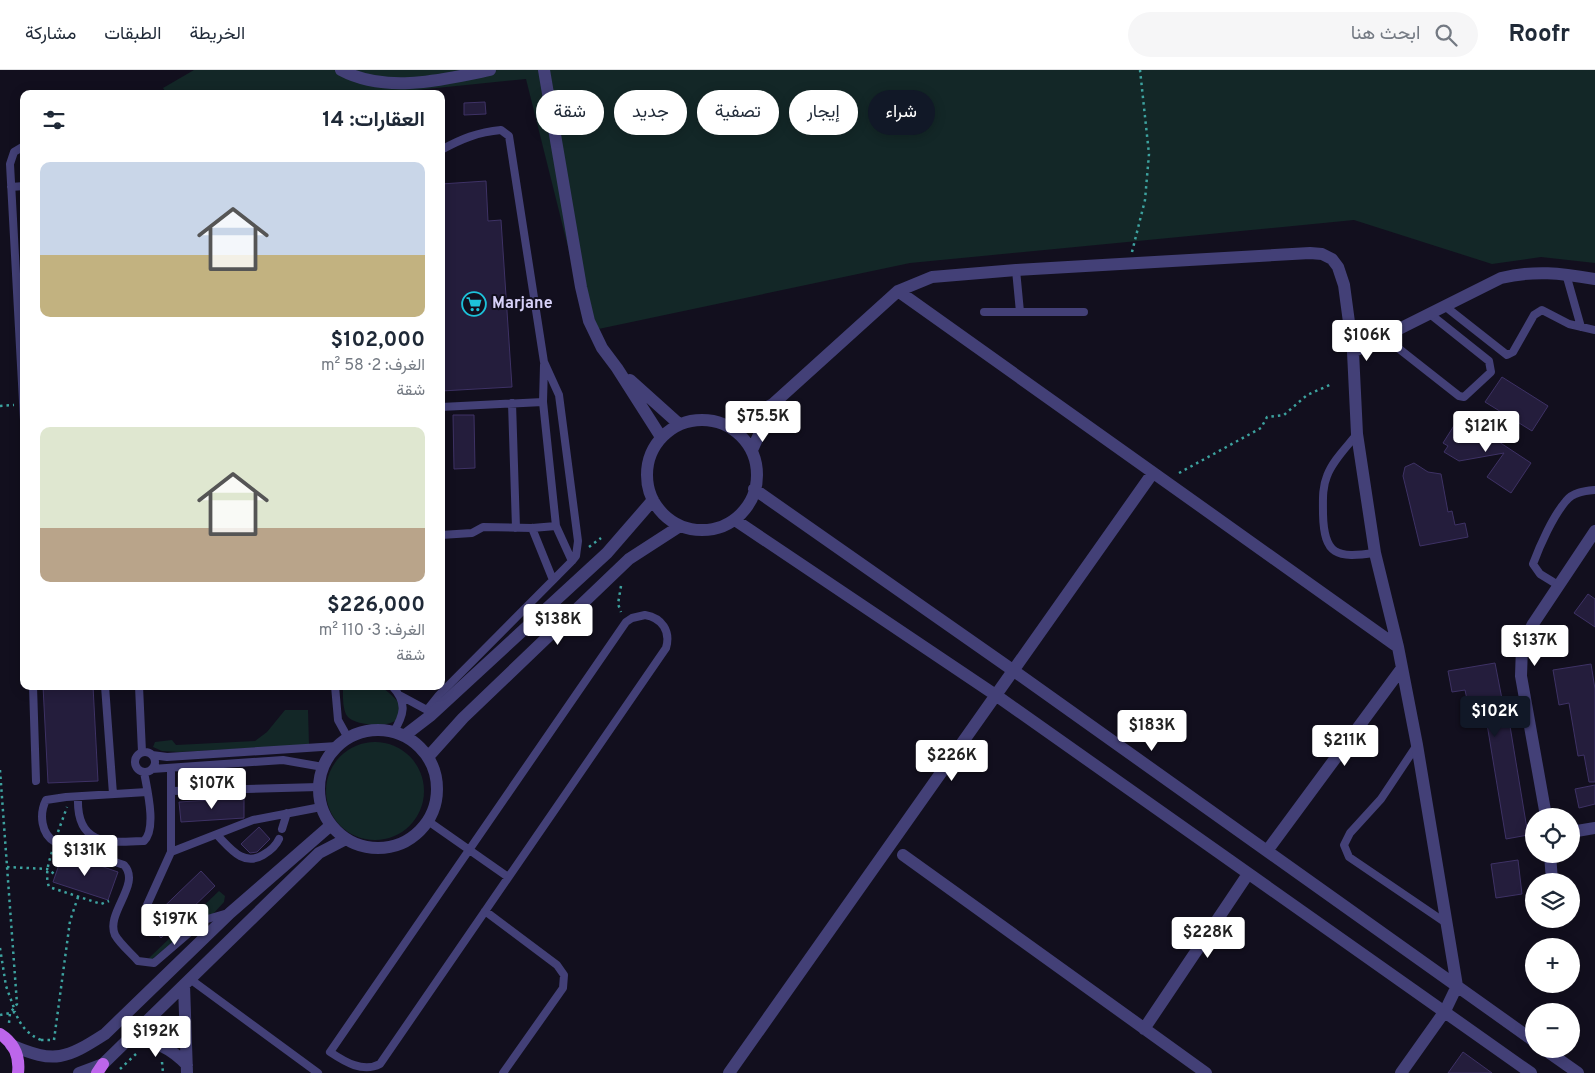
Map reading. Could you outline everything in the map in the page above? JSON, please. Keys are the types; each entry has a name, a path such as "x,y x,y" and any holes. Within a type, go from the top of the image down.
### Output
{"main road":[{"path":"6,1039 17,1055 18,1073"}],"street":[{"path":"341,70 354,77 382,84 451,78 490,70"},
{"path":"544,70 581,287 589,321 602,348 618,368 661,437"},
{"path":"729,427 773,404 898,292 932,277 1016,270 1310,253 1322,254 1332,260 1341,276 1353,352 1357,434 1375,553 1398,647 1417,745 1456,986 1445,1011 1401,1073"},
{"path":"1353,352 1446,307 1500,278 1523,273 1551,272 1595,279"},
{"path":"898,292 1398,647"},
{"path":"618,368 679,424"},
{"path":"752,450 773,404"},
{"path":"691,420 716,421 729,427 744,439 752,450 758,474 752,499 735,520 714,529 699,530 680,526 668,519 653,500 647,483 648,463 661,437 679,424 691,420"},
{"path":"728,1073 887,847 997,696 1152,474"},
{"path":"754,489 1014,671 1525,1036"},
{"path":"398,734 428,713 607,553 653,500"},
{"path":"735,520 997,696 1531,1073"},
{"path":"428,758 463,718 629,559 680,526"},
{"path":"1545,808 1521,676 1521,660 1526,636 1595,531"},
{"path":"1267,851 1402,668"},
{"path":"366,731 398,734 417,745 428,758 434,773 437,789 434,806 428,821 415,834 400,844 382,848 363,846 346,839 331,824 321,806 319,787 323,767 337,746 348,738 366,731"},
{"path":"6,1039 36,1056 56,1058 81,1049 105,1034 230,913 331,824"},
{"path":"1580,830 1595,828"},
{"path":"79,1073 100,1068 319,853 346,839"},
{"path":"903,855 1206,1073"},
{"path":"1144,1029 1248,874"},
{"path":"187,982 187,1069"},
{"path":"131,1039 153,1042 171,1051 187,1069"},
{"path":"1557,1058 1578,1073"}],"lane":[{"path":"445,148 463,138 485,132 501,130 509,136 544,362 543,402 556,526 572,561"},
{"path":"20,147 12,156 11,187 20,287"},
{"path":"11,187 20,186"},
{"path":"14,224 20,224"},
{"path":"1016,270 1020,312"},
{"path":"1566,274 1582,328"},
{"path":"1446,307 1507,355 1513,352 1538,310 1546,311 1569,324 1595,330"},
{"path":"984,312 1084,312"},
{"path":"1384,337 1459,396 1464,397 1491,372 1489,361 1430,314"},
{"path":"445,689 576,556 578,541 559,395 544,362"},
{"path":"445,407 543,402"},
{"path":"512,403 516,528"},
{"path":"1357,434 1327,475 1323,490 1324,536 1332,550 1341,554 1350,556 1375,553"},
{"path":"1558,586 1540,574 1533,564 1540,546 1566,500 1580,491 1595,490"},
{"path":"445,535 472,533 483,527 532,528 556,526"},
{"path":"532,528 553,580"},
{"path":"644,615 657,619 666,629 668,635 666,648 376,1068 367,1072 358,1071 330,1052 626,622 632,618 644,615"},
{"path":"33,690 36,781"},
{"path":"105,690 113,794"},
{"path":"139,690 142,752"},
{"path":"334,690 338,720 348,738"},
{"path":"395,690 399,695 428,713 444,690"},
{"path":"398,734 404,714 399,695"},
{"path":"1417,745 1381,799 1350,833 1344,845 1349,857 1446,923"},
{"path":"323,767 283,760 148,770 137,768 134,761 138,753 142,752 167,757 337,746"},
{"path":"77,800 82,827 88,834 111,841 144,841 151,830 147,792 148,770 155,762 152,754"},
{"path":"147,906 171,852 171,768"},
{"path":"172,791 319,787"},
{"path":"147,792 113,794 77,800 46,800 42,808 43,828 48,838 55,842 124,865 130,878 114,924 114,934 138,961 150,964 204,920 230,913"},
{"path":"171,852 253,820 321,806"},
{"path":"282,829 287,813"},
{"path":"428,821 508,877"},
{"path":"217,835 234,853 247,860 256,859 268,852 279,839"},
{"path":"485,911 557,965 564,976 563,988 503,1073"},
{"path":"187,982 318,1073"}],"path":[{"path":"1129,263 1145,200 1150,154 1140,70"},
{"path":"1179,473 1262,428 1267,417 1284,415 1307,395 1332,384"},
{"path":"621,585 618,604 626,622"},
{"path":"0,770 17,1004 15,1010 0,1015"},
{"path":"77,800 66,808 47,869 46,880 49,887 101,904 111,901 120,906"},
{"path":"6,867 47,869 56,875"},
{"path":"0,948 6,986 23,1028 30,1035 41,1040 54,1040 70,921 78,897"},
{"path":"6,1039 10,1013"},
{"path":"36,1056 41,1040"},
{"path":"117,1072 138,1052 151,1048 153,1042"}],"green space":[{"path":"194,70 1595,70 1595,263 1541,257 1492,264 1354,220 910,263 589,331 540,135 604,135 604,90 536,90 536,119 526,79 417,90 164,90 163,88"},
{"path":"343,690 386,690 397,700 401,714 398,719 391,723 371,725 354,721 348,717 343,702"},
{"path":"285,710 308,710 309,745 179,752 162,751 153,747 155,742 172,740 176,745 255,741 267,732"},
{"path":"375,742 394,746 410,756 420,772 424,791 420,810 410,826 394,836 375,840 356,836 340,826 330,810 326,791 330,772 340,756 356,746"},
{"path":"219,891 225,896 224,902 213,914 196,923 151,960 149,958"}],"building":[{"path":"485,102 486,114 464,115 464,103"},
{"name":"Marjane","path":"486,181 488,221 501,220 512,387 445,391 445,184"},
{"path":"1502,377 1548,406 1532,431 1485,402"},
{"path":"453,415 474,415 475,468 454,469"},
{"path":"1465,420 1481,430 1484,427 1496,434 1493,438 1531,463 1511,493 1487,477 1504,453 1459,461 1444,452 1448,446 1443,443 1455,424 1460,427"},
{"path":"1414,463 1428,472 1441,474 1448,512 1452,511 1455,525 1465,523 1468,537 1420,546 1403,476 1405,467"},
{"path":"1588,594 1595,599 1595,627 1574,613"},
{"path":"1495,663 1502,699 1506,698 1511,719 1509,720 1525,817 1525,836 1506,839 1487,724 1473,727 1465,690 1452,692 1448,671"},
{"path":"1591,664 1595,689 1595,782 1589,782 1584,755 1578,756 1569,703 1559,705 1553,670"},
{"path":"43,690 93,690 98,781 48,783"},
{"path":"1595,785 1595,804 1579,808 1575,789"},
{"path":"244,798 244,818 181,822 179,802"},
{"path":"259,827 270,839 257,852 250,853 241,844"},
{"path":"63,853 118,872 108,900 53,882"},
{"path":"1518,860 1522,894 1496,898 1491,864"},
{"path":"201,871 215,886 161,938 147,923"},
{"path":"1463,1052 1492,1073 1448,1073"}],"place":[{"name":"Marjane","path":"474,304"}]}
